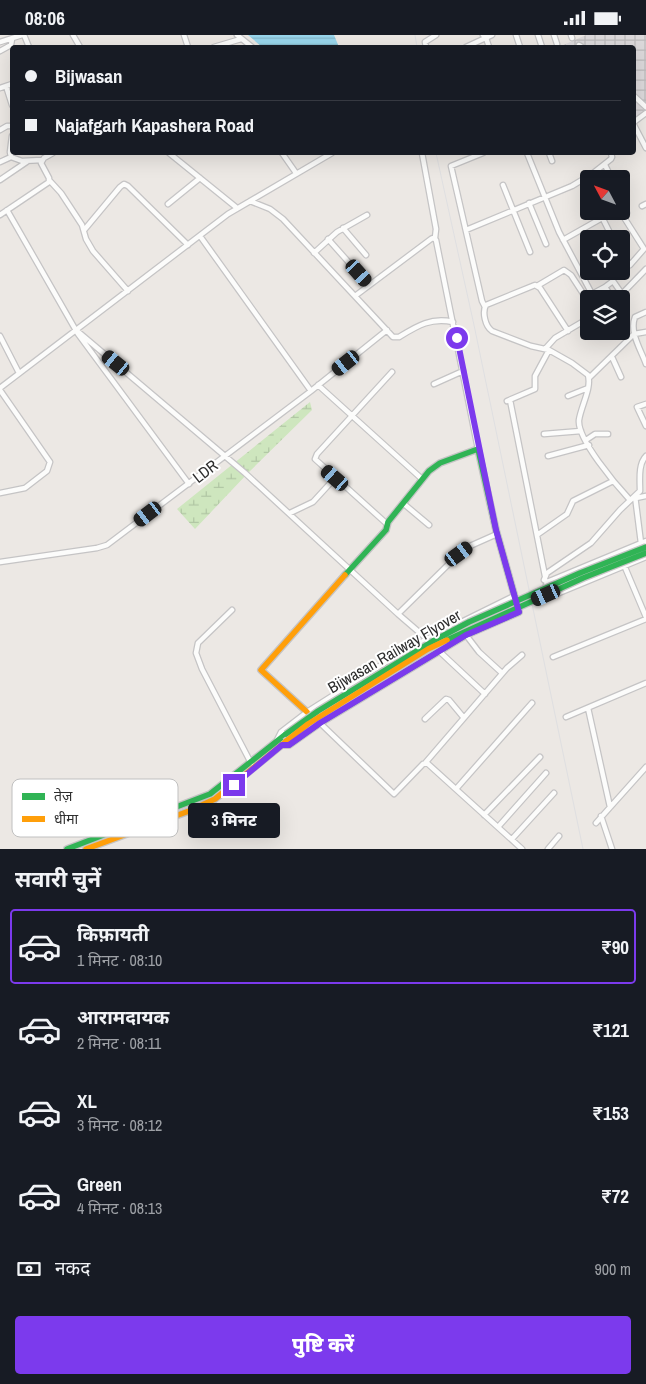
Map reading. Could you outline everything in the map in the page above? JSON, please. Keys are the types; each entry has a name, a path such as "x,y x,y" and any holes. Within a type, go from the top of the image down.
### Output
{"main road":[{"path":"178,815 215,799 281,743 289,745 320,723 466,635 519,612 497,534 478,449 440,463 422,479 388,524 386,530 261,668 307,712"},
{"name":"Bijwasan Railway Flyover","path":"281,743 286,734 318,711 433,641 644,544"},
{"name":"Bijwasan Railway Flyover","path":"244,773 250,763 308,724 428,649 583,578 646,553"},
{"path":"178,807 210,795 244,773"},
{"path":"67,849 97,837"},
{"path":"86,849 119,837"}],"street":[{"path":"0,42 23,35"},
{"path":"426,45 425,42 436,35"},
{"path":"469,45 485,36 492,35"},
{"path":"554,35 557,44"},
{"path":"219,45 239,37 249,45"},
{"path":"12,39 12,45"},
{"path":"0,88 10,84"},
{"path":"6,86 10,99"},
{"path":"636,98 646,107"},
{"path":"636,122 646,113"},
{"path":"636,128 646,148"},
{"path":"0,161 12,157 28,161 42,160 50,155"},
{"path":"171,155 237,208"},
{"path":"283,155 296,173"},
{"path":"0,493 24,488 47,471 50,463 0,389 237,208 328,155"},
{"path":"422,155 436,229 435,239 454,321 478,449"},
{"path":"477,155 451,166 489,329 531,346 547,349 572,363 588,375 589,378"},
{"path":"528,155 563,240 590,290"},
{"path":"550,155 552,161"},
{"path":"598,170 612,159 611,155"},
{"path":"42,160 42,167 50,181 61,193 85,229 86,239 128,291"},
{"path":"0,180 28,161"},
{"path":"605,165 608,170"},
{"path":"168,204 200,178"},
{"path":"0,215 50,181"},
{"path":"466,230 580,181"},
{"path":"85,229 124,184 188,245"},
{"path":"502,185 530,252"},
{"path":"250,201 261,204 278,215 396,338 429,321 454,321"},
{"path":"528,203 546,244"},
{"path":"7,210 80,337 189,484"},
{"path":"314,253 343,228 367,215"},
{"path":"563,240 598,220"},
{"path":"626,220 644,249 630,265"},
{"path":"343,228 366,255"},
{"path":"200,236 311,391"},
{"path":"328,239 369,285"},
{"path":"355,296 431,239 435,239"},
{"path":"626,290 646,269"},
{"path":"484,307 532,285 538,286 564,270 571,275 581,290"},
{"path":"599,290 612,281 619,290"},
{"path":"538,286 568,331"},
{"path":"646,312 634,318 634,334 644,354 646,364"},
{"path":"580,324 555,338 547,349 535,377 535,389 508,400 537,535 546,582 547,599 646,557"},
{"path":"76,330 290,513 427,639"},
{"name":"LDR","path":"0,562 104,546 311,391 387,330"},
{"path":"630,500 613,481 581,431 579,421 589,378 634,334 646,332"},
{"path":"0,336 19,373"},
{"path":"612,357 621,377"},
{"path":"434,384 463,371"},
{"path":"388,524 315,461 315,457 392,372"},
{"path":"318,385 422,479"},
{"path":"568,396 588,388"},
{"path":"646,403 637,407 646,426"},
{"path":"544,434 581,431"},
{"path":"548,456 588,442 595,434 608,434"},
{"path":"546,582 644,544 636,497 640,491 641,466 646,456"},
{"path":"290,513 310,505 335,478"},
{"path":"537,535 567,514 573,501 613,481"},
{"path":"545,576 591,543 630,500 646,496"},
{"path":"404,503 429,525"},
{"path":"398,614 459,554 470,546 497,534"},
{"path":"554,657 646,618 618,553"},
{"path":"281,743 281,732 307,712 427,639 514,596"},
{"path":"232,610 198,643 196,653 202,669 250,763"},
{"path":"466,635 479,652 502,673"},
{"path":"439,651 485,694"},
{"path":"320,723 394,794 426,762 502,673 522,655"},
{"path":"566,717 646,683"},
{"path":"425,719 446,699 464,717"},
{"path":"456,789 532,703"},
{"path":"588,709 610,807"},
{"path":"484,815 540,757"},
{"path":"426,762 522,849"},
{"path":"596,823 646,767"},
{"path":"498,827 546,773"},
{"path":"512,839 554,793"},
{"path":"601,816 612,849"},
{"path":"548,849 560,836"}],"shaded area":[{"path":"586,35 646,35 646,111 636,118 636,45 564,45"}],"green space":[{"path":"310,402 312,410 195,529 177,509"}],"water":[{"path":"248,35 334,35 338,45 260,45"}],"railway":[{"path":"415,35 417,45"},
{"path":"436,155 474,325 583,849"}],"traffic: fast":[{"path":"282,745 289,745 320,723 466,635 519,612 496,530 478,449 440,463 429,471 388,522 386,530 345,575"},
{"path":"286,734 318,711 433,641 469,622 580,573 646,547"},
{"path":"447,640 583,578 646,553"},
{"path":"178,806 210,794 286,734"},
{"path":"67,849 98,837"}],"traffic: slow":[{"path":"307,712 261,670 345,575"},
{"path":"285,742 308,724 428,649 447,640"},
{"path":"178,815 215,799 283,744"},
{"path":"86,849 119,837"}],"route":[{"path":"234,785 282,745 289,745 320,723 466,635 519,612 496,530 486,478 478,449 457,338"}]}
